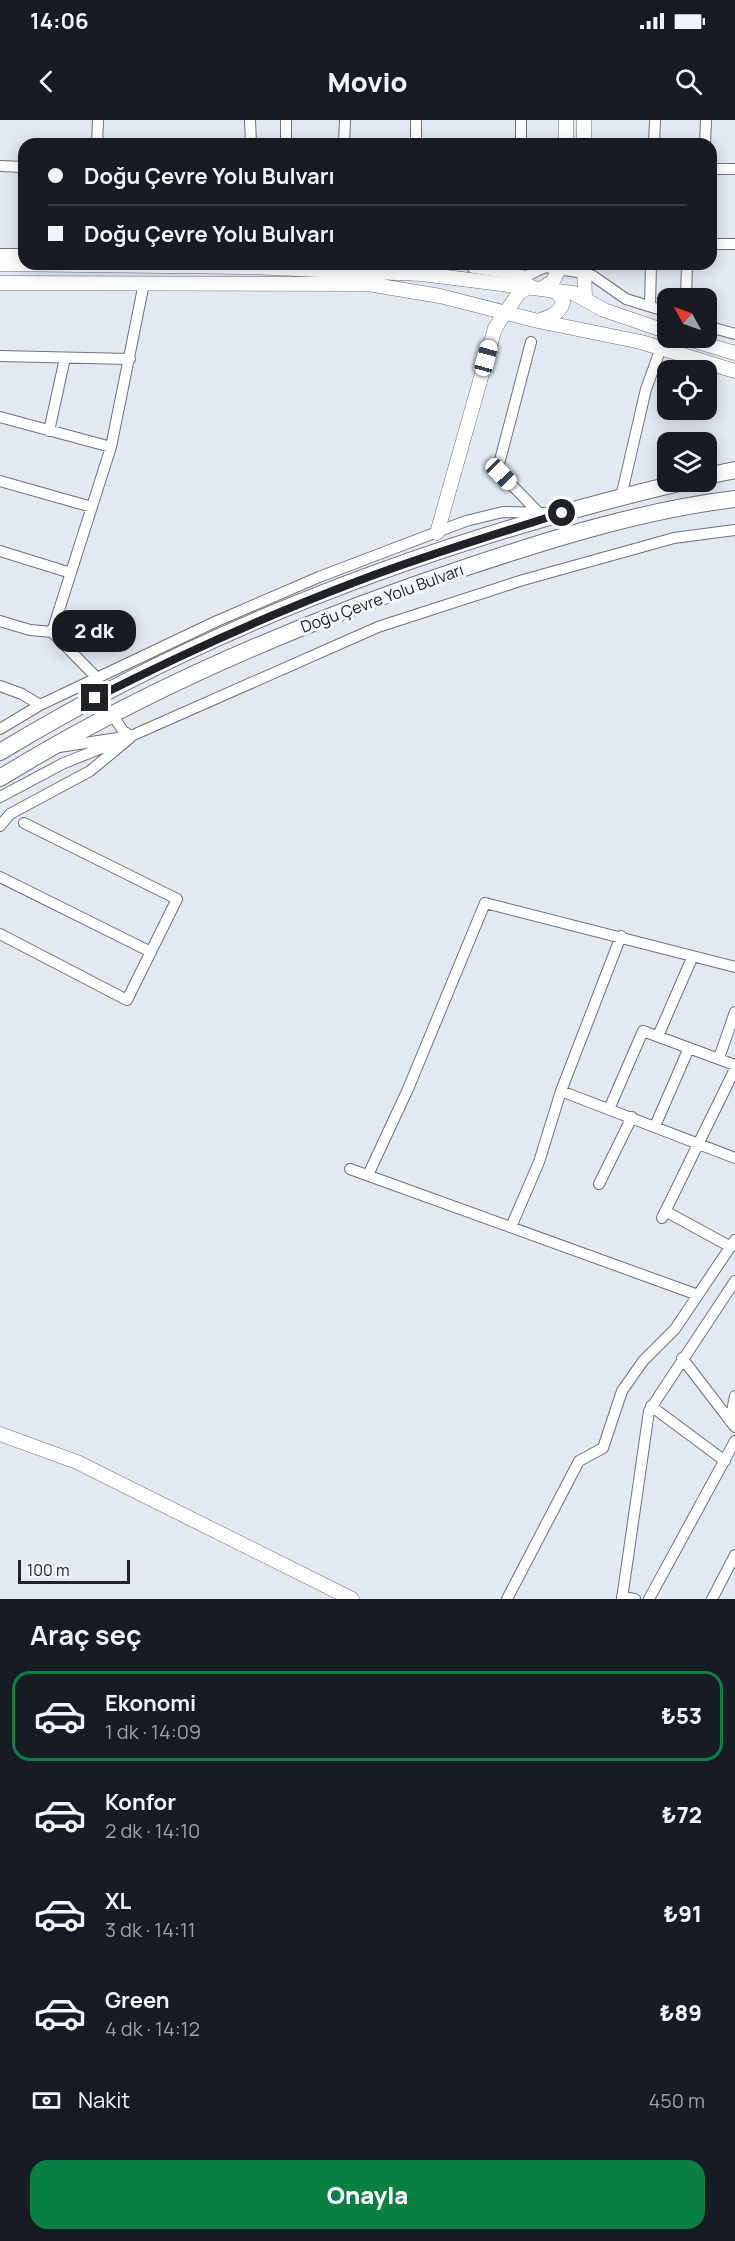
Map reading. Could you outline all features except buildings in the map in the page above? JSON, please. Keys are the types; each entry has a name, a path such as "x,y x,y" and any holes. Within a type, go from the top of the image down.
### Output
{"highway":[{"path":"717,474 735,470"},
{"name":"Doğu Çevre Yolu Bulvarı","path":"0,752 61,716 133,679 307,601 410,562 562,513 657,488"},
{"name":"Doğu Çevre Yolu Bulvarı","path":"0,778 47,749 112,714 213,664 400,589 550,540 681,507 735,499"}],"main road":[{"path":"566,120 566,138"},
{"path":"584,120 584,138"},
{"path":"0,264 18,264"},
{"path":"313,270 422,274 466,281 524,275 559,294 564,302 560,311 538,321"},
{"path":"544,287 558,270"},
{"path":"584,270 585,299"},
{"path":"437,533 492,336 519,292 524,275"},
{"path":"1,281 368,284 440,296 507,311 538,321 657,347"},
{"path":"544,287 573,293 624,318 657,328"},
{"path":"661,348 735,371"},
{"path":"717,348 735,353"},
{"path":"0,1434 77,1462 352,1599"}],"street":[{"path":"97,138 98,120"},
{"path":"250,120 251,138"},
{"path":"286,120 286,138"},
{"path":"344,138 345,120"},
{"path":"416,120 416,138"},
{"path":"521,120 521,138"},
{"path":"654,138 655,120"},
{"path":"705,138 706,120"},
{"path":"0,166 18,167"},
{"path":"717,169 735,169"},
{"path":"717,244 735,244"},
{"path":"0,254 18,254"},
{"path":"499,270 527,276 539,270"},
{"path":"585,270 626,299 657,308"},
{"path":"650,306 651,270"},
{"path":"686,288 687,270"},
{"path":"52,632 111,447 144,283"},
{"path":"717,329 735,334"},
{"path":"531,342 499,464 501,474 539,513"},
{"path":"621,497 646,389 661,348"},
{"path":"0,356 130,359"},
{"path":"49,430 65,358"},
{"path":"0,417 111,447"},
{"path":"0,481 92,507"},
{"path":"0,729 40,705 217,621 319,577 466,521 503,512 562,513"},
{"name":"Doğu Çevre Yolu Bulvarı","path":"47,749 131,736 378,627 523,580 663,540 735,530"},
{"path":"0,551 71,573"},
{"path":"0,621 30,630 52,632 98,679"},
{"path":"0,686 22,694 40,705"},
{"path":"112,714 123,731 131,736"},
{"path":"0,797 62,765 131,736"},
{"path":"0,826 10,814 90,771 131,736"},
{"path":"0,934 127,1000 177,899 24,823"},
{"path":"0,877 152,952"},
{"path":"368,1175 408,1089 485,903 621,936 692,958 735,967"},
{"path":"511,1227 539,1162 561,1091 621,936"},
{"path":"658,1036 692,958"},
{"path":"719,1058 735,1012"},
{"path":"507,1599 579,1461 603,1448 622,1391 643,1361 675,1329 733,1244 663,1214 735,1067 719,1058 643,1031 609,1109"},
{"path":"655,1126 690,1048"},
{"path":"561,1091 735,1158"},
{"path":"599,1184 632,1117"},
{"path":"350,1169 698,1295"},
{"path":"635,1599 622,1597 651,1407 735,1281"},
{"path":"682,1358 733,1424"},
{"path":"733,1424 735,1396"},
{"path":"651,1407 725,1461"},
{"path":"649,1599 735,1441"},
{"path":"712,1599 735,1555"}],"route":[{"path":"95,698 161,665 360,580 562,513"}]}
